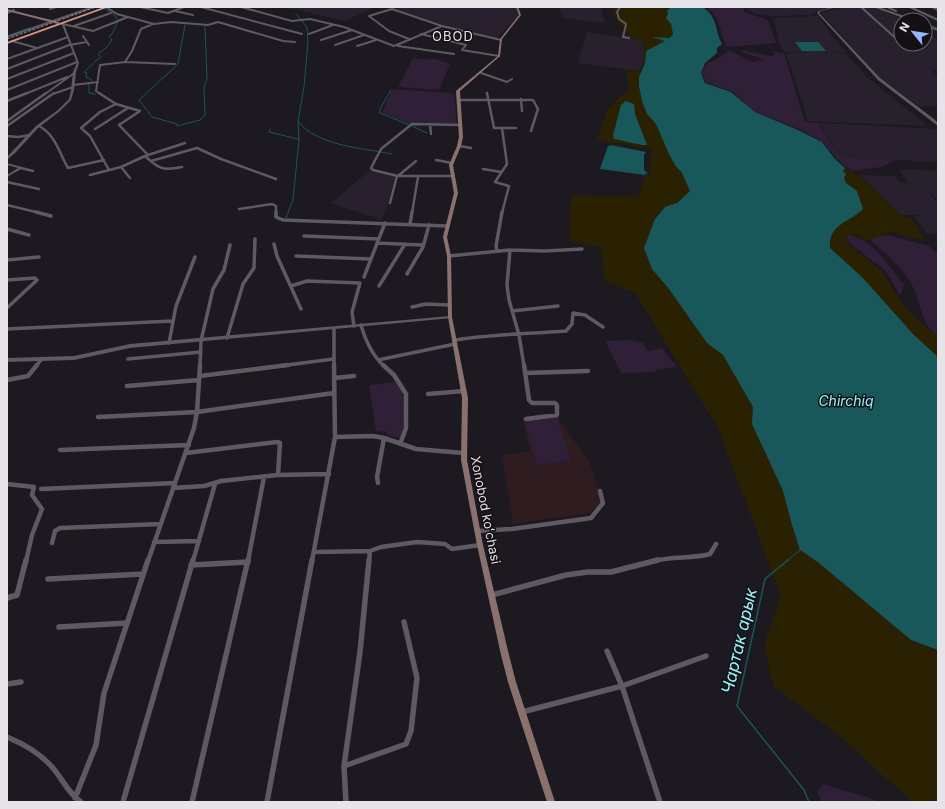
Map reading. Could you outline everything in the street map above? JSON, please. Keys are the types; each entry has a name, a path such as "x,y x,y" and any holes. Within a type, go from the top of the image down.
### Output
{"highway":[{"path":"7,42 60,24 102,7"},
{"path":"7,42 106,7"}],"main road":[{"path":"458,100 458,92 460,89 499,56 501,40 519,18 520,12 517,7"},
{"path":"7,10 60,24"},
{"name":"Xonobod koʻchasi","path":"458,100 462,134 452,163 451,170 456,193 445,237 449,256 450,317 465,398 463,453 480,545 505,655 551,802"}],"street":[{"path":"50,9 56,7"},
{"path":"7,37 93,7"},
{"path":"106,7 117,14 154,24"},
{"path":"140,7 166,13 183,7"},
{"path":"201,7 302,34"},
{"path":"241,7 292,21 310,19 336,25 393,46 454,54"},
{"path":"620,7 617,12 618,17 626,24 623,37 629,38"},
{"path":"836,7 820,11 818,14 878,77 938,125"},
{"path":"861,7 893,35"},
{"path":"876,7 893,13"},
{"path":"887,7 896,11"},
{"path":"910,7 938,20"},
{"path":"932,7 938,10"},
{"path":"409,39 389,31 369,16 392,9 442,26 501,40"},
{"path":"175,11 193,16"},
{"path":"74,26 111,13"},
{"path":"60,24 92,31 128,17"},
{"path":"125,62 132,51 140,29 154,24 171,22 208,25 218,22 283,41 295,42"},
{"path":"7,158 17,150 39,126 67,102 73,86 72,75 77,62 68,37 60,24"},
{"path":"309,34 336,25"},
{"path":"398,46 409,39 442,26"},
{"path":"320,40 352,30"},
{"path":"421,34 466,45 462,50 499,56"},
{"path":"334,45 365,35"},
{"path":"83,36 89,45"},
{"path":"7,60 68,37"},
{"path":"357,46 376,40"},
{"path":"12,41 37,48"},
{"path":"7,69 71,45 87,42"},
{"path":"7,80 74,53"},
{"path":"7,90 77,62"},
{"path":"175,64 125,62 100,64 96,91 116,104 140,112 119,125 151,161 164,170 182,167"},
{"path":"480,73 507,82 512,79"},
{"path":"7,101 72,75"},
{"path":"7,121 72,75"},
{"path":"7,126 54,93 73,86 98,82"},
{"path":"487,93 494,128 516,128"},
{"path":"521,99 522,111"},
{"path":"458,100 533,100 538,106 531,131"},
{"path":"109,170 90,136 81,128 100,112 116,104"},
{"path":"95,129 128,108"},
{"path":"430,124 431,134"},
{"path":"453,176 397,176 372,168 380,151 410,125 461,125"},
{"path":"39,126 51,136 68,168 104,160"},
{"path":"497,251 496,246 502,213 509,186 495,182 507,164 502,128"},
{"path":"7,136 18,137 30,135"},
{"path":"90,175 121,167 146,154 185,143"},
{"path":"459,146 471,148"},
{"path":"151,161 197,148 221,160 276,179"},
{"path":"436,160 452,163"},
{"path":"390,203 397,176 416,161"},
{"path":"7,164 33,171"},
{"path":"121,167 130,178"},
{"path":"7,176 21,168"},
{"path":"483,169 501,172"},
{"path":"410,224 418,177"},
{"path":"7,182 39,189"},
{"path":"240,209 272,204 276,206 276,217 283,220 447,226"},
{"path":"7,205 51,216"},
{"path":"364,277 385,223"},
{"path":"407,274 420,254 429,225"},
{"path":"7,229 29,235"},
{"path":"304,236 422,245"},
{"path":"227,338 243,284 254,268 255,239"},
{"path":"274,244 301,309"},
{"path":"379,286 405,244"},
{"path":"75,798 96,745 104,693 160,524 189,445 197,412 201,341 213,289 224,270 230,245"},
{"path":"449,256 510,250 545,251 582,249"},
{"path":"510,250 507,285 519,336 530,402 556,403 558,413 556,416 526,419"},
{"path":"296,256 370,259"},
{"path":"7,260 39,257"},
{"path":"168,343 172,321 195,257"},
{"path":"7,280 35,278 36,280 7,308"},
{"path":"291,286 308,281 360,284 352,312 354,326"},
{"path":"412,307 426,304 449,305"},
{"path":"512,311 558,306"},
{"path":"378,360 485,335 519,336 566,331 572,324 572,313 574,312 581,313 603,327"},
{"path":"7,360 74,358 130,346 201,341 270,333 450,317"},
{"path":"7,329 172,321"},
{"path":"361,325 363,334 378,360 394,375 406,394 406,428 400,444"},
{"path":"267,802 336,437 333,359 334,328"},
{"path":"128,359 201,352"},
{"path":"127,386 200,378 333,359"},
{"path":"7,380 28,376 41,360"},
{"path":"525,373 588,371"},
{"path":"334,378 354,376"},
{"path":"428,394 464,391"},
{"path":"98,417 197,412 334,394"},
{"path":"336,437 373,436 384,438 416,449 463,453"},
{"path":"378,483 377,477 384,438"},
{"path":"186,453 277,442 280,443 278,475"},
{"path":"60,450 189,445"},
{"path":"41,489 174,485 204,486 216,484 221,481 278,475 329,474"},
{"path":"192,802 248,562 264,477"},
{"path":"7,484 34,487 32,495 42,509 32,535 17,595 7,598"},
{"path":"123,802 191,565 216,484"},
{"path":"478,532 512,530 591,518 603,503 600,491"},
{"path":"52,543 55,531 58,528 160,524"},
{"path":"154,542 199,540"},
{"path":"315,552 370,551 381,547 417,542 446,544 452,549 480,545"},
{"path":"492,595 566,575 588,572 619,571 634,565 668,557 699,557 710,554 716,544"},
{"path":"346,802 344,766 360,652 370,551"},
{"path":"191,565 248,562"},
{"path":"48,579 143,574"},
{"path":"344,766 406,744 411,731 417,678 404,622"},
{"path":"59,627 127,623"},
{"path":"607,651 622,686 642,751 660,802"},
{"path":"522,712 622,686 706,656"},
{"path":"7,684 21,682"},
{"path":"7,737 28,747 54,769 75,798 81,802"}],"shaded area":[{"path":"283,7 375,7 345,21"},
{"path":"392,7 514,7 517,9 518,16 496,39 448,27"},
{"path":"559,7 601,7 605,23 563,18"},
{"path":"705,7 744,7 744,12 768,20 776,43 727,47 717,20"},
{"path":"747,7 831,7 809,15 768,16 756,14"},
{"path":"843,7 873,7 893,15 893,52 933,52 933,36 938,40 938,73 934,69 931,70 938,77 938,106 920,107 881,79 821,13"},
{"path":"818,16 836,41 847,52 821,52 845,53 868,78 928,126 808,121 786,53 811,52 784,52 780,46 774,20 778,18"},
{"path":"587,32 646,41 642,43 645,51 644,62 639,71 578,63"},
{"path":"730,50 752,62 764,60 741,52 742,50 771,56 775,54 771,51 784,53 805,122 818,123 840,157 895,160 882,167 851,171 837,159 823,142 799,129 755,112 733,92 706,82 702,73 707,63 714,61"},
{"path":"413,58 428,60 432,58 450,64 439,90 398,87"},
{"path":"392,89 451,93 454,95 457,124 409,124 382,113"},
{"path":"819,123 938,129 938,162 840,157"},
{"path":"899,169 938,171 938,201 922,183 938,204 938,234 927,234 914,216 924,215 900,215 860,175 895,176 900,183 908,183"},
{"path":"370,170 395,176 388,204 382,220 331,203"},
{"path":"850,235 867,243 887,262 904,285 900,295 885,270 854,247 845,236"},
{"path":"888,235 929,246 938,254 938,336 928,327 915,291 907,277 890,258 872,242 872,237"},
{"path":"629,340 643,343 648,351 662,348 677,367 656,369 655,372 621,373 605,341"},
{"path":"395,382 401,389 404,401 404,421 400,438 388,435 384,431 376,432 369,385"},
{"path":"557,416 586,458 588,458 602,500 591,513 513,524 502,455 530,451 523,420"},
{"path":"557,417 571,460 537,465 524,421"},
{"path":"824,784 882,802 821,802 817,791"}],"sand":[{"name":"Chirchiq","path":"618,7 687,7 704,19 707,36 695,47 711,45 695,78 701,86 698,92 701,96 740,110 861,177 900,216 912,218 925,241 891,232 866,241 857,235 844,235 850,246 881,270 906,309 938,336 938,802 912,802 835,732 773,686 764,644 781,596 718,428 635,293 605,281 601,247 569,241 571,195 638,197 645,175 650,175 651,149 597,140 607,109 629,89 626,71 643,71 644,43 647,41 631,38 612,14"}],"water":[{"name":"Chirchiq","path":"671,7 703,7 708,11 714,20 722,44 717,48 717,53 705,63 701,73 705,83 731,92 755,112 822,142 835,159 845,168 843,171 846,175 844,177 846,183 857,191 863,209 836,229 830,240 830,248 863,278 914,335 938,357 938,650 911,640 819,563 800,550 783,491 752,424 753,407 723,355 707,343 669,289 652,269 644,248 655,219 665,207 677,203 690,191 682,173 675,165 669,154 656,124 647,114 642,101 639,86 639,77 645,63 646,51 665,41 652,37 670,38 673,34 671,24 666,18 668,14 667,11"},
{"path":"795,42 818,42 826,51 802,51"},
{"path":"626,101 634,104 635,114 647,145 614,139 613,135 621,105"},
{"path":"611,145 646,152 644,155 644,170 649,174 646,173 645,175 600,169 608,146"}],"waterway":[{"path":"91,81 92,80 86,77 87,73 84,72 101,57 98,54 106,48 112,40 109,36 112,34 118,21 113,13 105,9"},
{"path":"296,14 307,27 308,42 304,87 298,121"},
{"path":"185,25 178,64 139,100 152,117 177,124 177,126 200,120 205,115 204,87 207,79 205,26"},
{"path":"933,26 938,28"},
{"path":"7,36 29,28"},
{"path":"89,84 89,93 95,94"},
{"path":"391,90 380,109 380,113 409,125"},
{"path":"286,218 293,200 299,139 298,121"},
{"path":"298,121 316,136 328,141 354,148 392,154"},
{"path":"412,126 427,133"},
{"path":"270,129 269,132 298,139"},
{"name":"Чартак арык","path":"787,561 800,550"},
{"name":"Чартак арык","path":"788,560 765,579 737,706 804,790 809,802"}],"railway":[{"path":"7,39 96,7"}],"district":[{"name":"OBOD","path":"453,36"}]}
